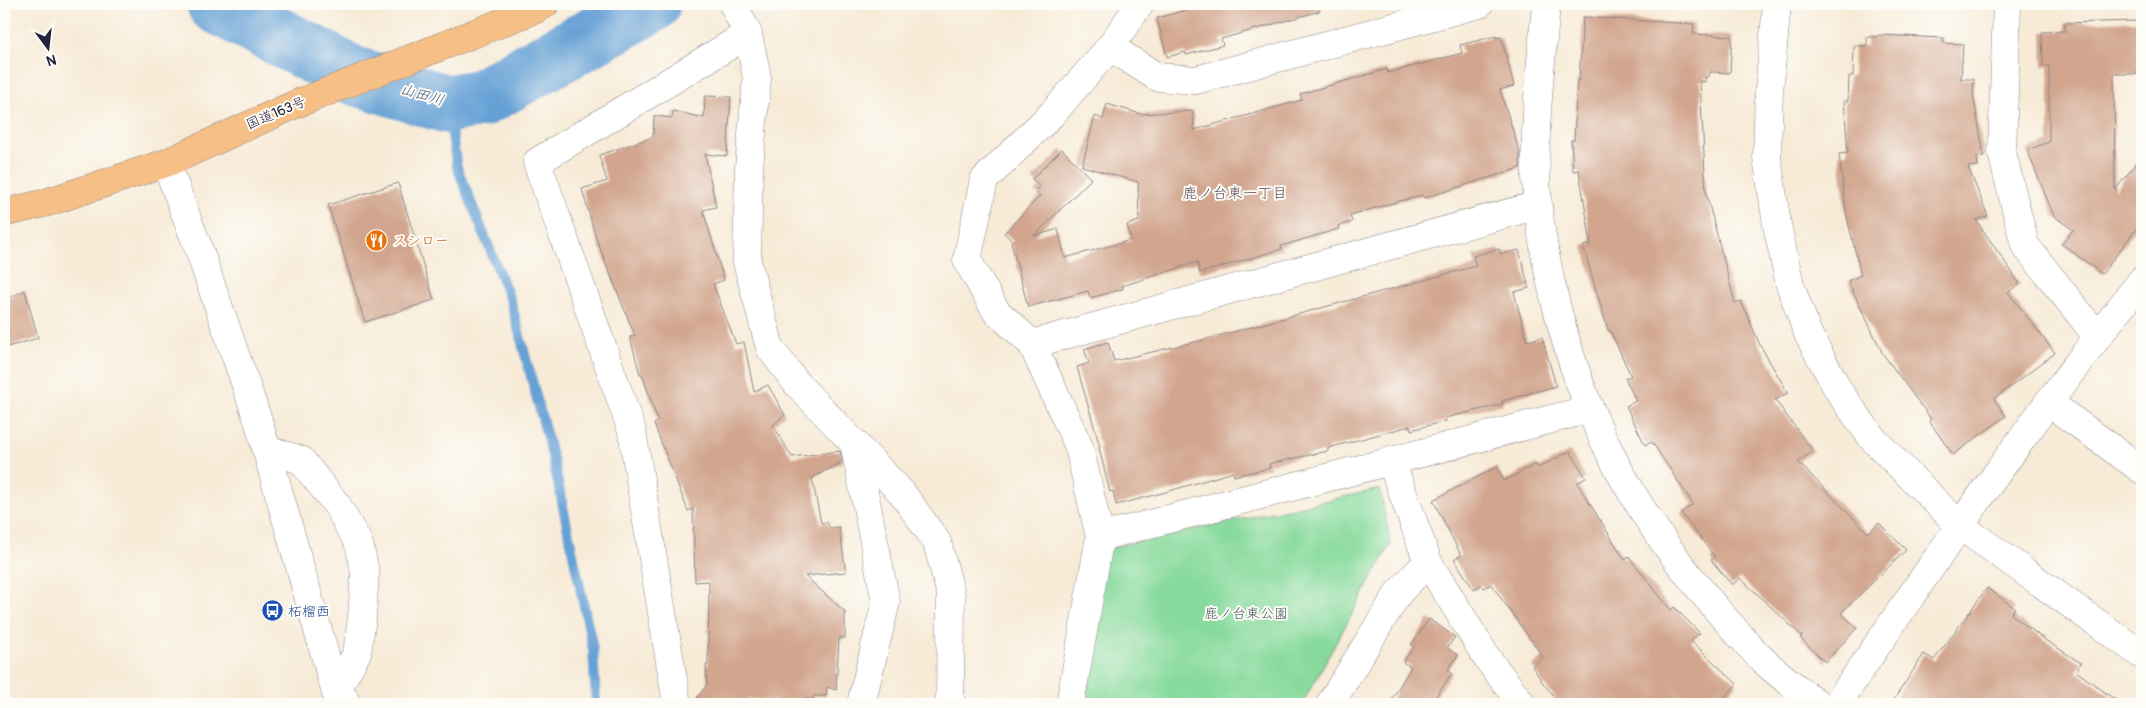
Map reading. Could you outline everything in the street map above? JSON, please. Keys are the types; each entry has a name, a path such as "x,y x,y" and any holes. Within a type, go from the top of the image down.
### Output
{"highway":[{"name":"国道163号","path":"4,213 45,203 166,163 296,104 546,4"}],"street":[{"path":"733,4 748,34 757,78 749,167 747,262 770,348 798,385 902,493 938,542 951,595 950,704"},
{"path":"1070,704 1100,537 1079,447 1032,344 996,311 967,260 984,180 1052,114 1110,47 1140,4"},
{"path":"1110,47 1157,77 1196,80 1480,4"},
{"path":"1546,4 1536,136 1538,205 1549,274 1590,409 1616,462 1650,522 1708,600 1765,662 1818,704"},
{"path":"1777,4 1769,90 1767,157 1777,225 1790,285 1808,334 1840,393 1873,439 1959,525 2142,655"},
{"path":"2007,4 2002,154 2025,245 2097,336"},
{"path":"677,704 632,431 537,162 748,34"},
{"path":"166,163 201,256 258,420 343,700"},
{"path":"1032,344 1538,205"},
{"path":"1837,704 1959,525 2097,336 2142,280"},
{"path":"2048,402 2142,470"},
{"path":"1100,537 1590,409"},
{"path":"854,442 886,602 861,704"},
{"path":"266,449 301,460 337,504 359,544 365,572 362,618 357,653 343,700"},
{"path":"1392,461 1428,562 1487,658 1522,704"},
{"path":"1330,704 1399,592 1428,562"}],"green space":[{"name":"鹿ノ台東公園","path":"1380,489 1391,544 1302,704 1085,704 1104,549"}],"building":[{"path":"1207,4 1319,4 1320,11 1221,39 1223,45 1186,55 1185,52 1167,57 1157,18"},
{"path":"1583,17 1694,24 1693,34 1732,36 1730,73 1710,72 1709,77 1705,77 1705,82 1700,81 1706,193 1735,303 1741,301 1760,345 1788,393 1775,400 1813,451 1798,462 1868,533 1879,523 1906,550 1841,613 1857,628 1825,662 1800,638 1802,636 1740,578 1732,585 1711,560 1715,557 1681,513 1693,504 1652,442 1645,445 1626,406 1636,401 1625,378 1631,376 1610,330 1608,330 1583,246 1591,244 1579,170 1573,171 1571,140 1574,140"},
{"path":"2137,21 2138,74 2114,74 2115,190 2142,156 2142,221 2102,274 2062,244 2073,230 2054,216 2027,150 2049,142 2049,66 2043,66 2042,32 2065,31 2065,23"},
{"path":"1878,35 1944,38 1943,43 1963,44 1961,79 1974,79 1973,94 1984,156 1977,157 1978,166 1968,167 1988,216 1976,220 2020,284 2008,292 2055,353 1994,399 2006,416 1953,455 1929,421 1931,419 1883,354 1848,281 1861,275 1846,213 1839,154 1848,153 1844,101 1848,101 1849,76 1853,76 1854,46 1867,46 1867,37 1878,37"},
{"path":"1496,36 1496,38 1501,37 1514,86 1500,90 1520,153 1520,168 1424,198 1422,195 1350,215 1352,222 1338,226 1339,229 1281,246 1282,249 1200,273 1197,262 1122,286 1123,289 1090,298 1088,291 1028,307 1011,242 1013,241 1004,233 1040,196 1035,192 1040,187 1032,179 1062,149 1091,179 1034,236 1058,229 1065,258 1131,240 1127,225 1139,221 1138,182 1082,166 1095,116 1103,119 1107,104 1141,114 1193,111 1194,130 1302,100 1300,94 1387,69 1388,73 1462,53 1460,45"},
{"path":"705,96 731,97 727,156 705,154 716,207 703,210 724,280 713,284 736,344 744,342 754,392 768,385 785,415 773,425 792,457 840,451 842,462 812,478 821,523 827,522 830,528 839,527 846,572 805,576 845,612 845,638 839,638 836,690 827,687 826,696 814,696 813,699 803,699 800,704 745,698 745,704 693,704 707,684 709,581 695,582 693,509 688,511 654,424 658,421 642,374 640,374 630,337 635,336 596,238 582,189 607,181 599,155 653,137 654,116 672,118 673,111 704,118"},
{"name":"スシロー","path":"398,183 434,300 365,322 328,205"},
{"path":"1499,249 1501,254 1519,250 1529,288 1514,292 1527,341 1542,337 1556,386 1502,401 1503,404 1445,418 1446,421 1411,430 1410,426 1328,448 1328,451 1269,464 1270,468 1234,476 1233,472 1116,505 1113,491 1110,492 1100,447 1077,367 1089,363 1084,349 1108,342 1114,361 1207,339 1476,266 1473,256"},
{"path":"25,290 38,338 4,348 4,301"},
{"path":"1570,451 1586,478 1577,483 1625,560 1629,557 1671,610 1674,607 1700,633 1691,641 1737,684 1718,704 1561,704 1543,683 1532,666 1543,657 1491,584 1484,588 1481,585 1474,590 1454,559 1461,555 1433,500 1497,467 1504,481 1536,464 1538,468"},
{"path":"1987,588 2015,608 2011,614 2045,640 2081,663 2076,671 2121,704 1891,704 1924,654 1934,660"},
{"path":"1429,619 1455,637 1447,648 1458,655 1448,670 1452,673 1431,704 1389,704 1411,667 1403,662 1414,647 1411,645"}],"waterway":[{"name":"山田川","path":"216,4 352,75 447,104 481,98 651,4"},
{"path":"447,104 457,167 511,302 553,459 593,649 596,704"}],"place":[{"name":"スシロー","path":"377,240"},
{"name":"柘榴西","path":"272,611"}],"district":[{"name":"鹿ノ台東一丁目","path":"1235,193"}]}
